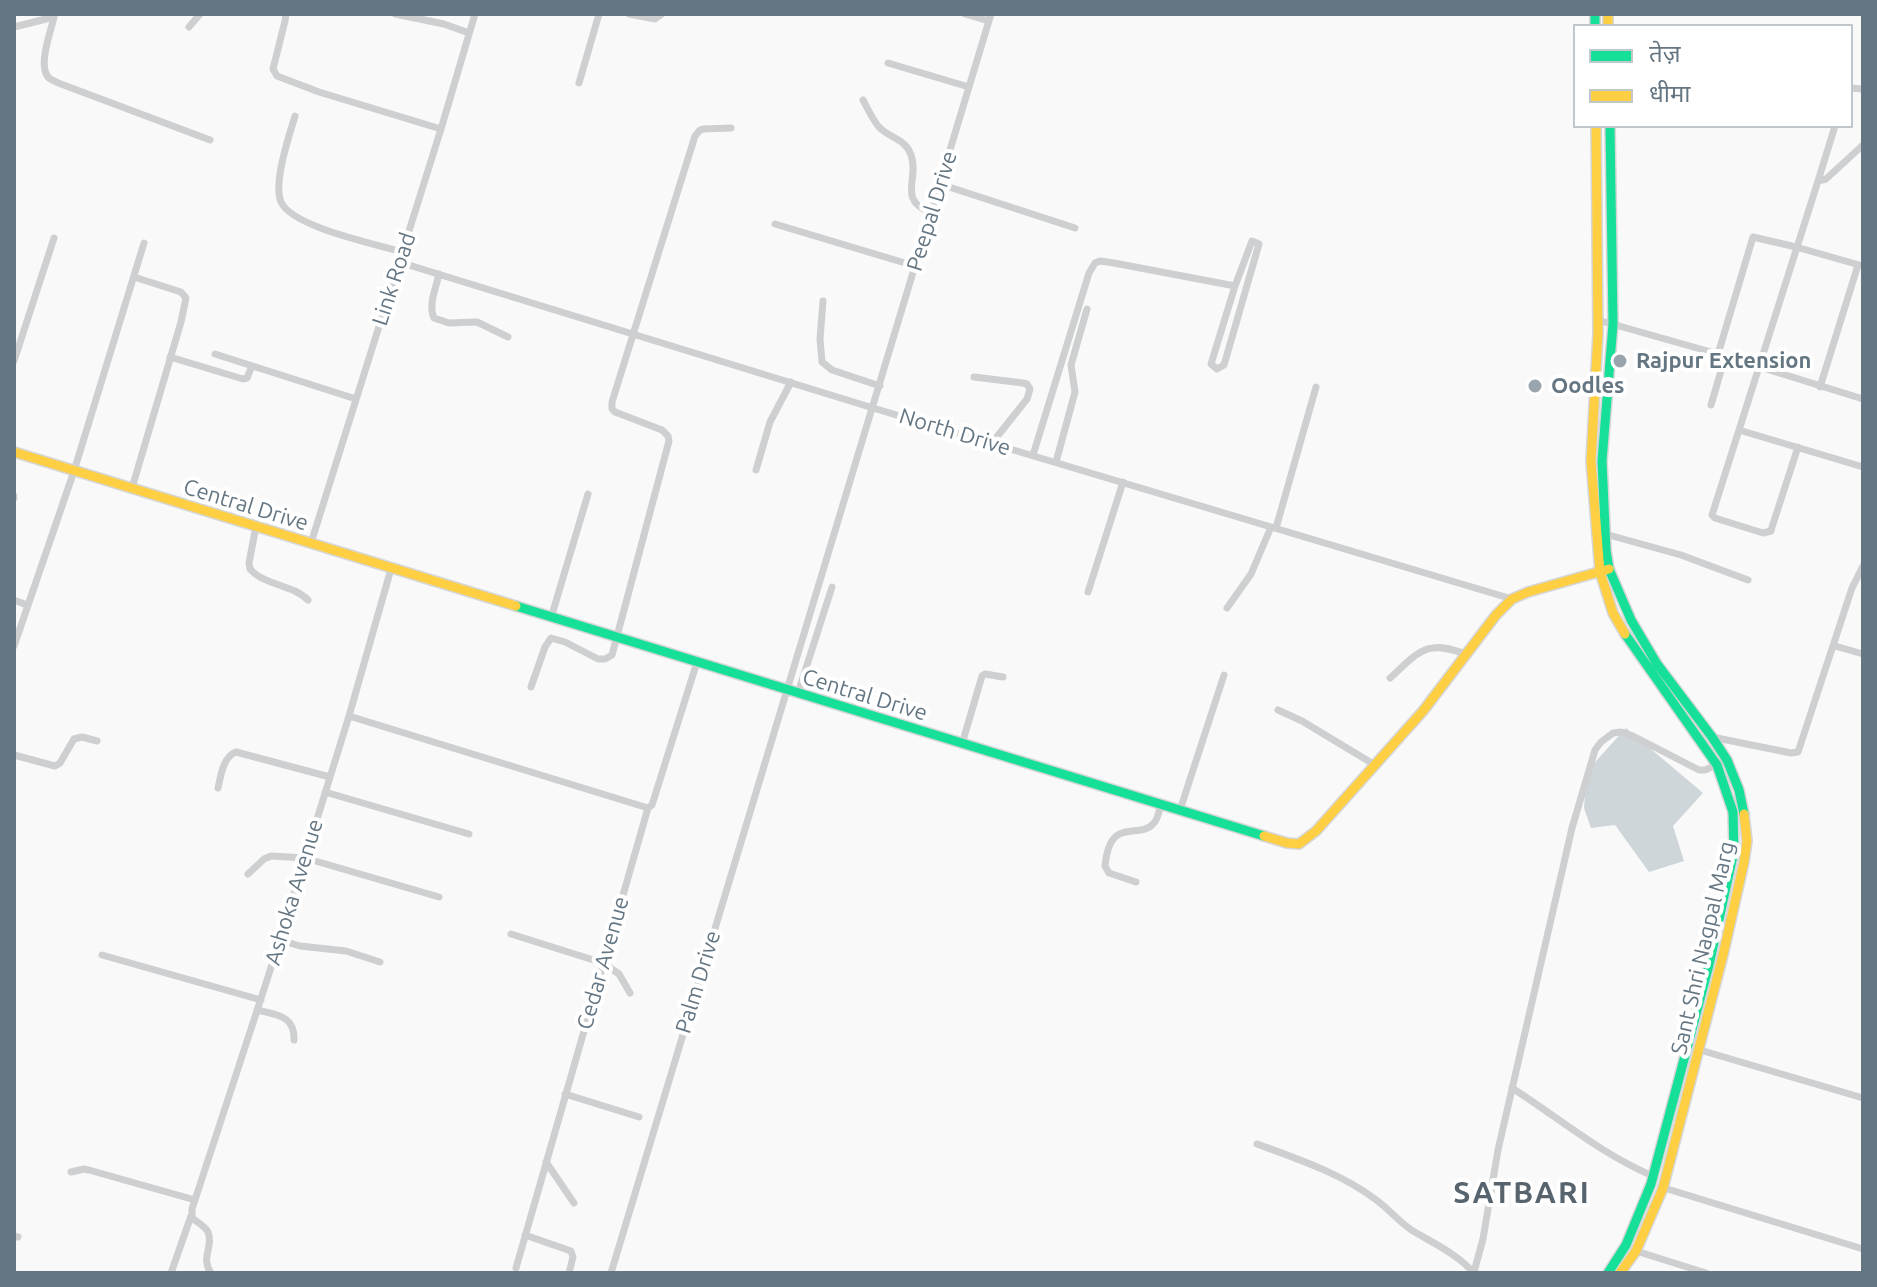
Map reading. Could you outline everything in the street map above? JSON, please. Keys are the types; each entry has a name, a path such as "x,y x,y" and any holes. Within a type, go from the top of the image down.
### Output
{"main road":[{"name":"Sant Shri Nagpal Marg","path":"1596,128 1598,320 1591,461 1604,570 1613,613 1619,625 1717,765 1733,812 1734,851 1709,965 1652,1180 1626,1245 1608,1273"},
{"name":"Sant Shri Nagpal Marg","path":"1610,128 1613,324 1602,461 1604,570 1657,664 1727,760 1744,809 1747,841 1700,1050 1663,1188 1636,1251 1620,1273"},
{"name":"Central Drive","path":"14,452 1161,805 1299,844 1316,831 1423,711 1496,615 1512,599 1604,570"}],"street":[{"path":"189,27 200,14"},
{"path":"286,14 273,69 277,76 441,129"},
{"path":"395,14 444,24 469,33"},
{"name":"Link Road","path":"311,543 475,14"},
{"path":"579,83 599,14"},
{"path":"629,14 655,19 662,14"},
{"path":"965,14 990,18"},
{"path":"14,27 56,16 44,65 49,78 210,140"},
{"name":"Peepal Drive","path":"873,408 990,18"},
{"path":"888,63 969,87"},
{"path":"863,100 880,128 907,146 913,160 911,194 918,207 932,213"},
{"path":"295,116 282,165 279,184 281,202 292,215 309,224 402,252"},
{"path":"531,687 551,638 588,655 605,659 612,655 669,441 662,430 612,409 612,402 695,136 704,129 731,128"},
{"path":"1798,447 1771,531 1763,533 1712,515 1834,128"},
{"path":"1818,181 1826,179 1863,145"},
{"path":"940,184 1075,228"},
{"path":"775,224 915,266"},
{"path":"1711,405 1753,237 1860,266 1820,387"},
{"path":"14,361 54,238"},
{"path":"1256,242 1258,246 1252,272 1224,365 1217,369 1211,364 1235,286 1250,243 1256,242"},
{"path":"14,646 74,471 144,243"},
{"name":"North Drive","path":"399,262 1512,599"},
{"path":"1033,455 1095,263 1114,263 1235,286"},
{"path":"439,274 431,313 434,318 449,323 477,322 508,337"},
{"path":"132,488 186,302 184,294 134,277"},
{"path":"823,301 822,362 832,370 880,386"},
{"path":"1056,462 1075,392 1071,365 1087,309"},
{"path":"1598,320 1863,399"},
{"path":"215,354 356,399"},
{"path":"170,357 243,379 247,378 252,366"},
{"path":"974,377 1023,383 1030,389 1027,399 992,443"},
{"path":"756,470 770,422 791,382"},
{"path":"1227,608 1251,574 1274,527 1316,387"},
{"name":"Palm Drive","path":"611,1273 873,408"},
{"path":"1739,430 1863,467"},
{"path":"1088,592 1123,482"},
{"path":"551,618 588,494"},
{"path":"256,526 250,569 260,578 297,591 308,600"},
{"path":"1605,534 1681,555 1748,580"},
{"path":"1712,737 1798,752 1852,588 1863,566"},
{"name":"Ashoka Avenue","path":"171,1273 280,940 391,569"},
{"path":"798,693 832,587"},
{"path":"14,600 27,605"},
{"path":"1835,646 1863,654"},
{"path":"1390,678 1425,650 1443,648 1466,654"},
{"name":"Cedar Avenue","path":"516,1268 648,808 652,805 697,662"},
{"path":"1180,810 1224,675"},
{"path":"962,744 982,676 1003,677"},
{"path":"1278,710 1375,765"},
{"path":"349,716 648,808"},
{"path":"1257,1144 1316,1166 1376,1199 1414,1231 1440,1246 1474,1273 1498,1150 1566,850 1595,750 1606,737 1621,732 1699,770 1727,760"},
{"path":"14,755 55,766 74,739 82,737 97,741"},
{"path":"218,788 226,760 236,752 330,777"},
{"path":"325,792 469,834"},
{"path":"1136,882 1109,873 1105,866 1109,850 1124,831 1152,826 1161,805"},
{"path":"248,874 271,856 305,858 439,897"},
{"path":"511,934 603,963 619,974 630,993"},
{"path":"280,940 300,946 346,951 380,962"},
{"path":"102,955 261,1000"},
{"path":"257,1010 291,1022 294,1040"},
{"path":"1700,1050 1863,1098"},
{"path":"1512,1088 1663,1188 1863,1249"},
{"path":"565,1094 639,1117"},
{"path":"546,1162 574,1203"},
{"path":"71,1172 89,1170 195,1200"},
{"path":"191,1215 208,1232 206,1264 211,1273"},
{"path":"525,1235 571,1251 573,1257 569,1273"},
{"path":"1636,1251 1706,1273"}],"shaded area":[{"path":"1626,728 1703,793 1673,826 1684,861 1649,872 1615,825 1591,828 1584,808 1587,771"}],"traffic: fast":[{"path":"1595,14 1595,24"},
{"path":"1610,128 1613,324 1602,461 1609,569 1631,620 1657,664 1727,760 1739,790 1744,814"},
{"path":"516,606 1264,836"},
{"path":"1608,1273 1626,1245 1651,1184 1709,965 1734,851 1733,812 1717,765 1625,634"}],"traffic: slow":[{"path":"1608,14 1608,24"},
{"path":"1596,128 1598,333 1591,461 1600,572 1613,613 1625,634"},
{"path":"14,452 516,606"},
{"path":"1264,836 1299,844 1316,831 1423,711 1496,615 1512,599 1609,569"},
{"path":"1620,1273 1636,1251 1663,1188 1744,862 1747,841 1744,814"}],"place":[{"name":"Rajpur Extension","path":"1620,361"},
{"name":"Oodles","path":"1535,386"}],"district":[{"name":"SATBARI","path":"1522,1193"}]}
